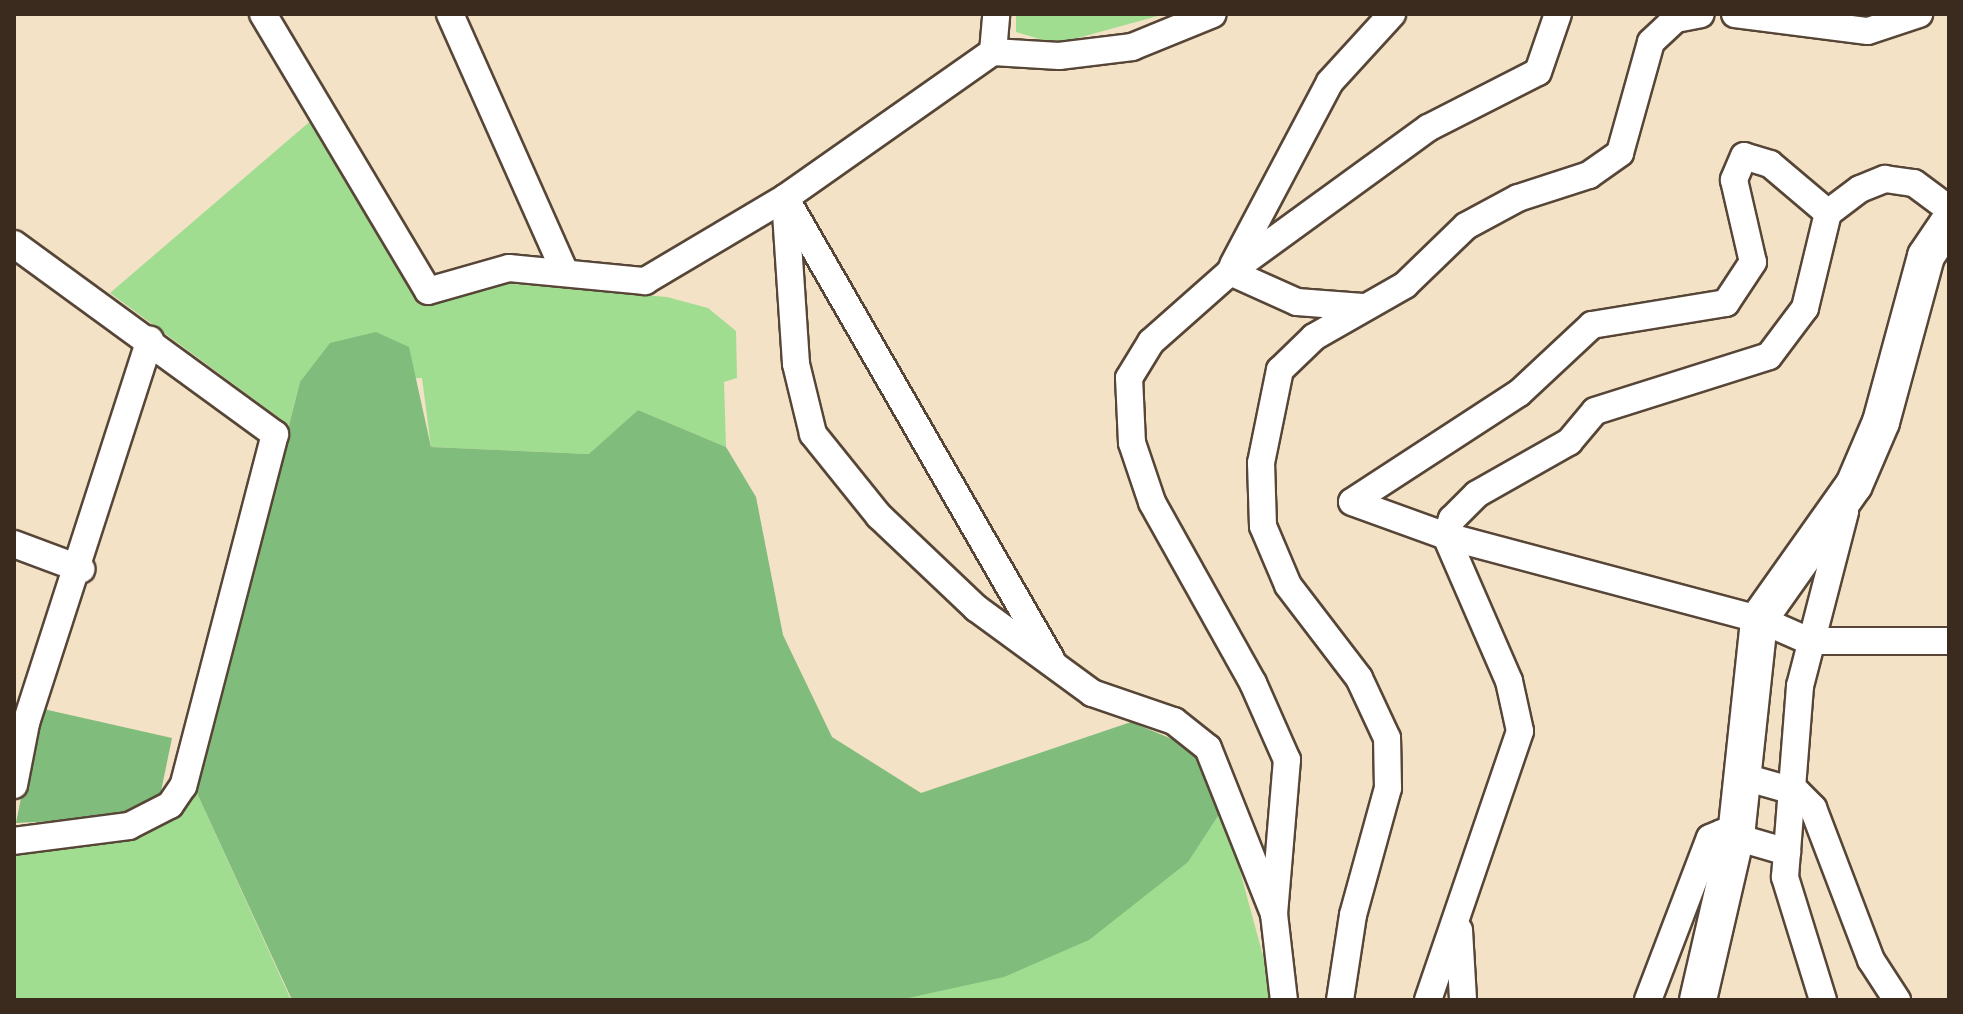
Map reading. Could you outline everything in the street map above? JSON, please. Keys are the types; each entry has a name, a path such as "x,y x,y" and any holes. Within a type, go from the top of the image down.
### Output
{"main road":[{"path":"1702,996 1736,836 1759,619 1854,485 1881,422 1926,256 1949,222"}],"street":[{"path":"263,14 428,291 493,268 645,281 785,198 993,52 1059,56 1132,47 1213,14"},
{"path":"450,14 565,272"},
{"path":"993,52 996,14"},
{"path":"1230,272 1341,65 1392,14"},
{"path":"1284,1000 1274,914 1287,760 1253,683 1152,502 1127,415 1129,378 1140,357 1230,272 1428,128 1538,72 1558,14"},
{"path":"1340,1000 1353,915 1388,788 1387,738 1359,678 1271,553 1259,497 1284,363 1314,337 1372,306 1475,221 1589,175 1620,153 1651,42 1676,19 1701,14"},
{"path":"1735,14 1884,29 1919,14"},
{"path":"1859,14 1884,29"},
{"path":"1828,213 1770,164 1744,156 1734,180 1753,262 1726,303 1592,325 1519,393 1352,502 1446,536 1759,619 1809,641 1949,641"},
{"path":"1446,536 1462,507 1549,456 1595,411 1753,365 1776,350 1805,308 1828,213 1885,179 1923,187 1949,209"},
{"path":"785,198 796,364 813,434 833,466 933,569 1057,669 1115,704 1174,721 1208,748 1274,914"},
{"path":"785,198 1057,669"},
{"path":"14,841 129,826 170,805 183,786 275,434 150,340 16,251"},
{"path":"1230,272 1297,302 1372,306"},
{"path":"14,785 26,723 81,569 150,340"},
{"path":"1823,1000 1788,893 1787,852 1797,792 1800,686 1809,641 1854,485"},
{"path":"1428,1000 1458,918 1520,717 1446,536"},
{"path":"14,544 81,569"},
{"path":"1744,777 1797,792 1822,825 1871,960 1897,1000"},
{"path":"1648,1000 1707,841 1714,834 1736,836 1787,852"},
{"path":"1458,918 1463,1000"}],"green space":[{"path":"1016,14 1165,14 1056,44 1016,32"},
{"path":"314,118 419,305 501,283 667,297 708,308 736,331 737,378 724,382 726,447 638,410 590,454 431,447 422,378 300,382 289,425 110,293"},
{"path":"376,332 409,347 431,447 589,454 638,410 726,447 756,497 783,635 832,737 921,793 1131,722 1196,749 1223,808 1188,862 1089,940 1004,977 899,1000 292,1000 196,791 300,382 330,343"},
{"path":"39,708 172,738 159,801 114,818 16,823"},
{"path":"196,791 291,1000 14,1000 14,853 146,832 174,819"},
{"path":"1223,808 1275,1000 899,1000 911,996"}]}
